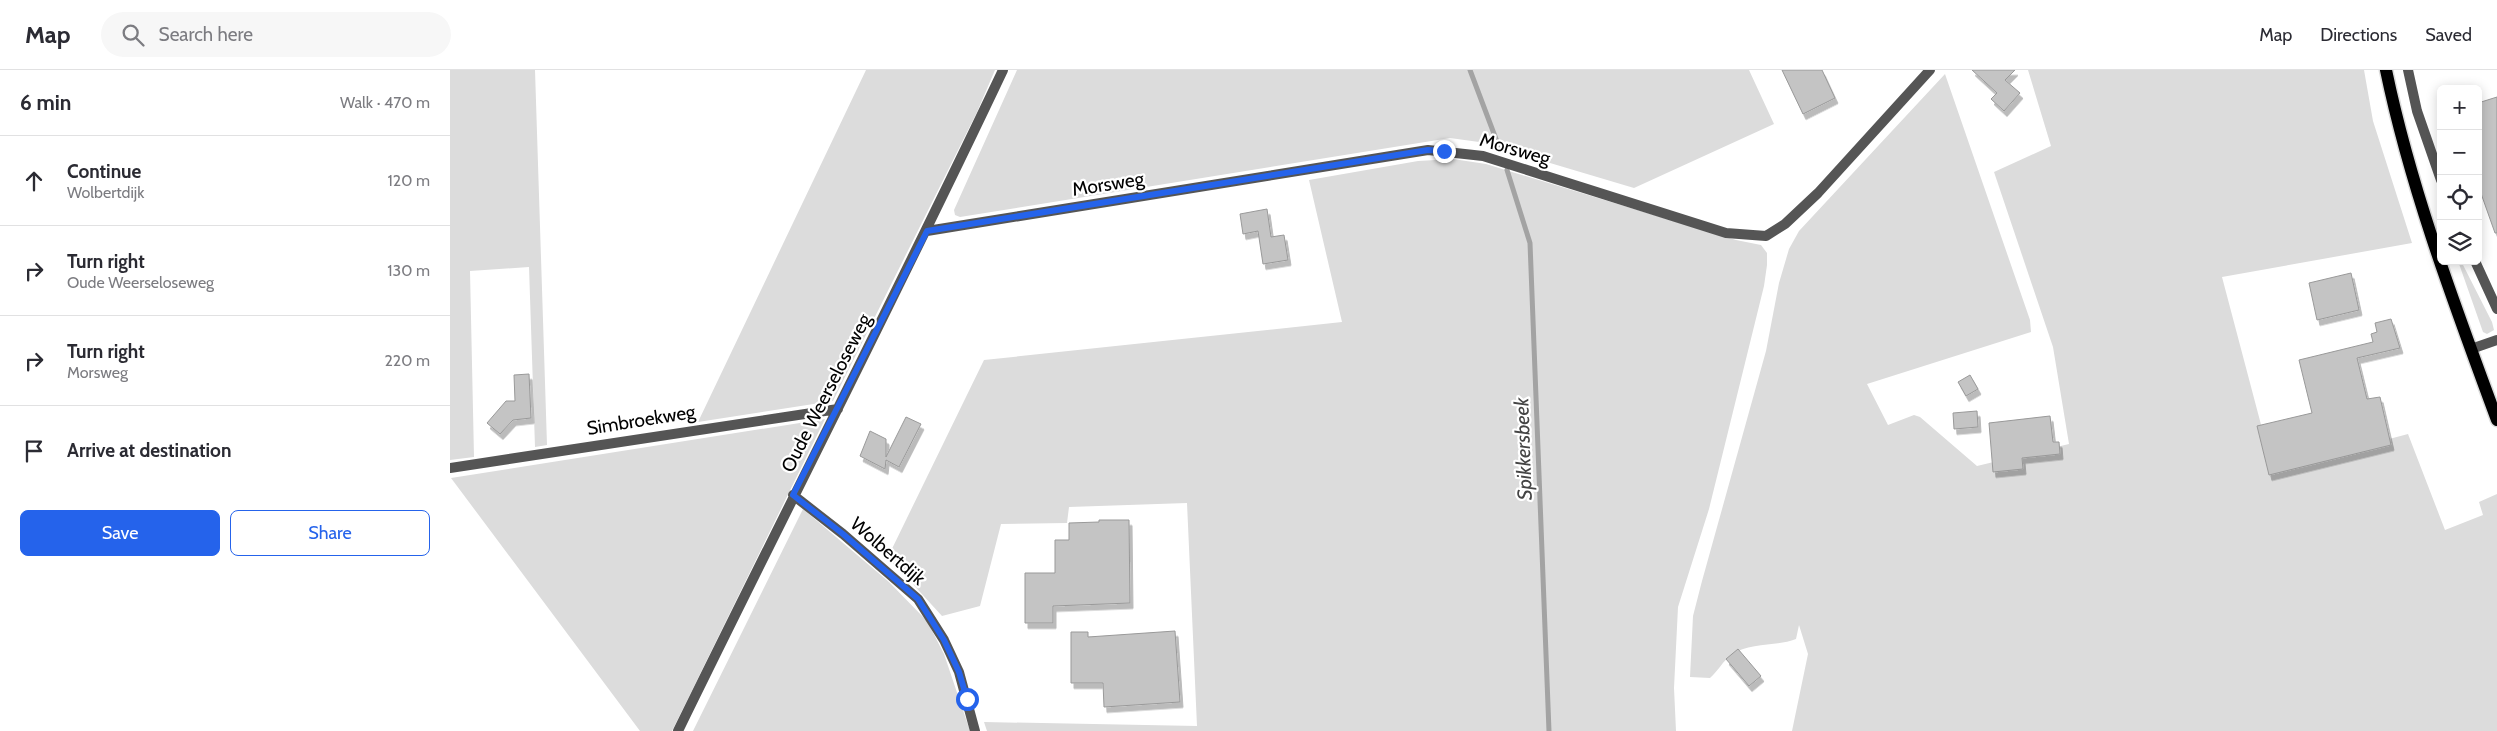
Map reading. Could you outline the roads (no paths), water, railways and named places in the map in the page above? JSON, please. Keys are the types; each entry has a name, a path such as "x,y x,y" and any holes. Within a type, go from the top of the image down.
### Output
{"main road":[{"path":"2386,70 2414,180 2497,420"}],"street":[{"name":"Oude Weerseloseweg","path":"678,731 793,495 927,231 1003,70"},
{"name":"Morsweg","path":"927,231 1428,150 1482,156 1726,233 1766,236 1785,224 1818,193 1930,70"},
{"path":"2408,70 2417,111 2439,175"},
{"path":"2477,265 2497,309"},
{"path":"2471,349 2497,340"},
{"name":"Simbroekweg","path":"450,468 838,408"},
{"name":"Wolbertdijk","path":"793,495 843,534 918,599 944,640 959,672 975,731"}],"waterway":[{"name":"Spikkersbeek","path":"1470,70 1499,147"},
{"name":"Spikkersbeek","path":"1507,170 1530,243 1549,731"}]}
